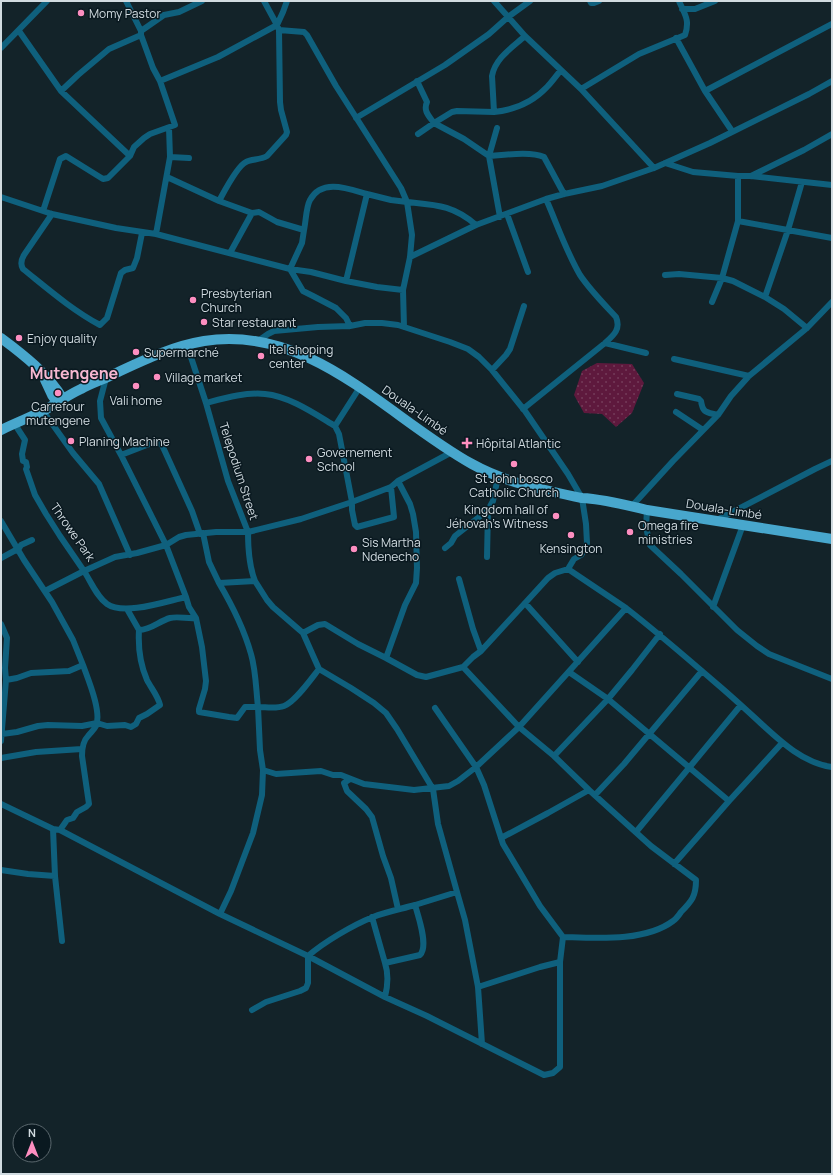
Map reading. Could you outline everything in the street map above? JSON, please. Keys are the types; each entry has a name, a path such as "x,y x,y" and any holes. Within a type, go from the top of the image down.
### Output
{"highway":[{"path":"1,338 43,374 60,400"},
{"name":"Douala-Limbé","path":"1,430 39,412 82,388 153,356 204,341 230,339 258,341 289,349 321,363 344,376 452,452 498,477 524,485 647,510 832,539"},
{"path":"51,385 66,388 82,388"},
{"path":"39,412 43,406 51,385"}],"street":[{"path":"1,48 4,42 19,31 48,1"},
{"path":"43,211 62,158 66,156 103,179 106,179 130,156 134,147 144,138 150,134 175,125 160,81 153,68 141,33 126,1"},
{"path":"61,91 78,74 109,49 141,33 164,15 179,12 202,1"},
{"path":"264,1 278,27"},
{"path":"219,201 239,167 246,162 267,156 286,135 287,132 280,102 278,27 286,1"},
{"path":"494,1 525,36 581,89 654,168"},
{"path":"356,118 446,65 489,34 508,17 530,1"},
{"path":"590,1 591,3 599,1"},
{"path":"581,89 638,54 685,35 688,22 679,1"},
{"path":"682,9 695,9 715,1"},
{"path":"705,91 832,24"},
{"path":"160,81 218,57 278,27 304,32 307,35 336,86 401,188 407,202 412,235 410,257 403,290 404,327"},
{"path":"19,31 61,91 130,156"},
{"path":"494,112 493,71 505,54 525,36"},
{"path":"676,38 705,91 732,131"},
{"path":"418,134 452,112 494,112 506,111 519,107 546,88 561,70"},
{"path":"417,81 427,102 425,107 426,110 434,123 489,156 539,154 544,157 564,194"},
{"path":"410,257 476,225 546,199 602,186 654,168 710,143 832,81"},
{"path":"156,234 170,157 169,128"},
{"path":"497,128 489,156 500,217"},
{"path":"751,176 804,150 832,134"},
{"path":"170,157 189,158"},
{"path":"665,163 693,172 751,176 832,185"},
{"path":"712,302 722,278 738,221 738,176"},
{"path":"167,177 219,201 252,213 258,212 277,222 304,230"},
{"path":"765,297 788,230 802,182"},
{"path":"290,269 302,244 310,201 319,190 327,187 335,186 391,200 445,207 466,217 476,225"},
{"path":"346,281 367,194"},
{"path":"1,197 52,214 116,228 156,234 290,269 311,272 376,288 403,290"},
{"path":"524,409 615,334 618,322 616,317 591,290 571,258 546,199"},
{"path":"230,253 252,213"},
{"path":"52,214 24,255 22,259 22,269 58,298 100,325 107,318 121,273 132,268 137,258 142,233"},
{"path":"507,214 528,272"},
{"path":"738,221 832,238"},
{"path":"290,269 303,291 343,313 350,326"},
{"path":"665,275 679,274 722,278 733,281 765,297 784,309 807,328"},
{"path":"632,506 718,415 731,396 749,376 807,328 832,302"},
{"path":"492,370 510,349 524,306"},
{"path":"258,341 274,331 318,326 350,326 365,323 382,323 404,327 468,349 479,357 492,370 524,409 560,462 587,498 587,543 581,555 574,559 568,569 555,573 548,578 481,652 473,657 463,667 426,677 417,675 358,644 325,624 318,625 303,633"},
{"path":"605,343 646,353"},
{"name":"Telepodium Street","path":"166,545 179,537 186,535 216,532 248,532 228,481 206,403 187,345"},
{"path":"674,359 749,376"},
{"path":"106,378 100,401 101,418 166,545 189,607 196,618 202,647 206,681 199,709 200,712 237,718 245,707 273,708 284,706 300,692 319,670"},
{"path":"335,426 360,387"},
{"path":"206,403 244,395 264,394 277,396 314,413 335,426 352,502 355,525 357,526 393,518 394,513 391,487"},
{"path":"677,394 699,399 704,411 718,415"},
{"path":"39,412 99,484 130,555"},
{"path":"676,412 703,430"},
{"name":"Throwe Park","path":"14,423 25,440 22,454 24,461 26,462 26,469 36,495 60,536 84,571 115,557 130,555 166,545"},
{"path":"121,455 152,443 157,442 162,445 202,533 209,562 248,644 254,671 263,770 262,795 253,833 231,891 220,914"},
{"path":"452,452 398,481 391,487 301,519 248,532 249,559 252,572 267,600 273,608 303,633 319,670 351,688 386,713 433,789 438,824 465,920 478,987 482,1044"},
{"path":"716,521 832,460"},
{"path":"445,548 451,543 458,533 488,510 493,501 498,477"},
{"path":"386,658 405,605 416,583 416,532 413,514 410,504 398,481"},
{"path":"487,557 488,510"},
{"path":"647,510 646,527 650,545 737,630 769,654 832,679"},
{"path":"1,521 52,602 73,640 96,705 97,723 94,730 85,741 82,750 89,804 77,812 73,818 67,820 60,830"},
{"path":"713,607 743,525"},
{"path":"1,558 18,550 21,545 32,540"},
{"path":"568,569 626,608 660,634 782,743 822,766 832,767"},
{"path":"45,591 84,571 100,597 107,604 116,609 126,609 186,597"},
{"path":"459,579 481,652"},
{"path":"219,583 256,581"},
{"path":"526,603 578,662"},
{"path":"263,770 276,774 321,771 333,775 341,775 364,784 403,790 433,789 454,784 476,767 520,727 626,608"},
{"path":"2,734 17,732 38,726 54,725 82,726 97,723 108,726 125,725 131,727 136,724 139,718 151,712 160,705 143,668 139,652 139,630 126,609"},
{"path":"139,630 148,629 169,618 196,618"},
{"path":"1,624 7,638 5,668 6,680 1,741"},
{"path":"554,756 608,699 660,634"},
{"path":"6,680 31,673 69,671 83,665"},
{"path":"463,667 520,727 554,756 589,790 652,846 696,880 696,890 693,898 673,920 664,926 643,934 604,938 563,937"},
{"path":"595,795 650,734 702,671"},
{"path":"569,672 608,699 729,801"},
{"path":"636,832 688,767 741,705"},
{"path":"1,804 53,830 60,830 220,914 308,956 385,997 427,1016 544,1075 553,1073 560,1067 560,962 563,937 529,889 501,838 484,785 476,767 435,708"},
{"path":"674,864 782,743"},
{"path":"1,758 36,752 82,750"},
{"path":"350,779 344,783 347,791 366,809 372,817 391,878 398,909"},
{"path":"501,838 589,790"},
{"path":"53,830 55,876 62,941"},
{"path":"1,870 55,876"},
{"path":"252,1010 266,1002 306,988 308,983 308,956 316,949 362,922 398,909 457,892"},
{"path":"385,963 420,955 423,952 422,932 415,905"},
{"path":"372,918 388,973 385,997"},
{"path":"478,987 560,962"}],"shaded area":[{"path":"597,363 632,364 644,383 632,413 616,427 602,414 584,413 574,395 582,371"}],"place":[{"name":"Momy Pastor","path":"81,13"},
{"name":"Presbyterian Church","path":"193,300"},
{"name":"Star restaurant","path":"204,322"},
{"name":"Enjoy quality","path":"19,338"},
{"name":"Supermarché","path":"136,352"},
{"name":"Itel shoping center","path":"261,356"},
{"name":"Village market","path":"157,377"},
{"name":"Vali home","path":"136,386"},
{"name":"Carrefour mutengene","path":"58,393"},
{"name":"Planing Machine","path":"71,441"},
{"name":"Hôpital Atlantic","path":"467,443"},
{"name":"Governement School","path":"309,459"},
{"name":"St John bosco Catholic Church","path":"514,464"},
{"name":"Kingdom hall of Jéhovah's Witness","path":"556,516"},
{"name":"Omega fire ministries","path":"630,532"},
{"name":"Kensington","path":"571,535"},
{"name":"Sis Martha Ndenecho","path":"354,549"}],"district":[{"name":"Mutengene","path":"74,373"}]}
